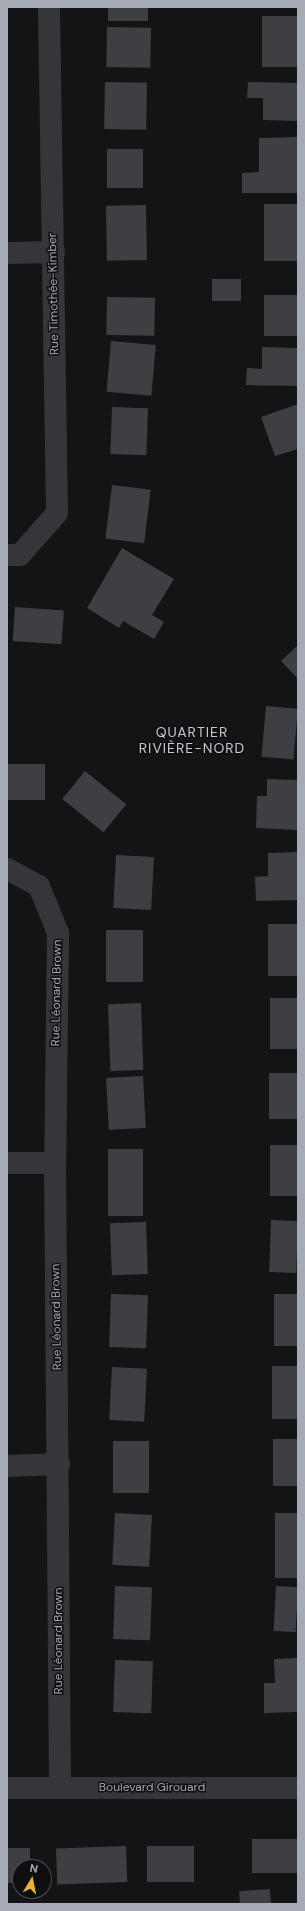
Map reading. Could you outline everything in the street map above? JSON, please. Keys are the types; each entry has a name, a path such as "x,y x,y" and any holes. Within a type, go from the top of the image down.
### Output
{"street":[{"name":"Rue Timothée-Kimber","path":"7,555 20,555 56,513 54,252 49,7"},
{"path":"7,253 54,252"},
{"name":"Rue Léonard Brown","path":"7,869 39,886 58,933 55,1163 59,1464 60,1788"},
{"path":"7,1163 55,1163"},
{"path":"7,1466 59,1464"},
{"name":"Boulevard Girouard","path":"7,1788 298,1788"}],"building":[{"path":"108,7 148,7 148,21 108,21"},
{"path":"262,16 298,16 298,67 262,67"},
{"path":"107,27 151,28 150,68 106,67"},
{"path":"105,82 147,83 146,130 104,129"},
{"path":"248,82 298,83 298,121 263,120 263,98 247,98"},
{"path":"298,137 298,193 242,193 242,173 259,172 259,138"},
{"path":"107,149 143,149 143,188 107,188"},
{"path":"264,204 298,204 298,261 264,261"},
{"path":"146,205 147,260 107,261 106,206"},
{"path":"212,279 241,279 241,301 212,301"},
{"path":"264,295 298,295 298,336 264,336"},
{"path":"107,297 155,298 154,336 106,335"},
{"path":"111,341 156,345 151,396 107,392"},
{"path":"262,347 298,348 298,386 246,385 247,368 262,369"},
{"path":"298,404 298,449 275,456 261,417"},
{"path":"112,407 148,408 146,455 110,454"},
{"path":"112,485 151,490 144,543 105,539"},
{"path":"122,548 174,579 152,615 164,622 154,639 123,621 119,628 87,608"},
{"path":"15,607 64,610 62,644 13,641"},
{"path":"298,645 298,679 281,661"},
{"path":"266,706 298,709 293,760 262,757"},
{"path":"7,764 45,764 45,800 7,800"},
{"path":"85,771 126,804 104,832 62,799"},
{"path":"267,779 298,780 298,830 256,828 257,796 267,796"},
{"path":"298,852 298,900 256,901 255,877 268,876 268,853"},
{"path":"116,855 154,857 151,910 113,908"},
{"path":"268,924 298,924 298,976 268,976"},
{"path":"106,930 143,930 143,982 106,982"},
{"path":"270,998 298,998 298,1049 270,1049"},
{"path":"141,1003 143,1070 110,1071 108,1004"},
{"path":"269,1073 298,1073 298,1119 269,1119"},
{"path":"143,1076 146,1128 109,1130 106,1078"},
{"path":"270,1145 298,1145 298,1196 270,1196"},
{"path":"108,1149 143,1149 143,1216 108,1216"},
{"path":"271,1220 298,1221 296,1273 269,1272"},
{"path":"146,1222 148,1274 112,1275 110,1223"},
{"path":"111,1294 148,1295 146,1348 109,1347"},
{"path":"274,1294 298,1294 298,1346 274,1346"},
{"path":"272,1366 298,1366 298,1419 272,1419"},
{"path":"112,1367 147,1369 144,1422 109,1420"},
{"path":"273,1439 298,1439 298,1486 273,1486"},
{"path":"113,1441 149,1441 149,1493 113,1493"},
{"path":"115,1513 152,1515 149,1567 112,1565"},
{"path":"275,1513 298,1513 298,1578 275,1578"},
{"path":"115,1586 152,1587 150,1640 113,1639"},
{"path":"276,1586 298,1587 296,1632 274,1631"},
{"path":"298,1658 298,1712 264,1713 264,1683 275,1683 274,1659"},
{"path":"115,1660 153,1661 151,1713 113,1712"},
{"path":"252,1839 298,1839 298,1873 252,1873"},
{"path":"126,1846 127,1882 57,1884 56,1848"},
{"path":"147,1846 194,1846 194,1882 147,1882"},
{"path":"7,1848 30,1848 30,1859 12,1859 12,1883 7,1883"},
{"path":"270,1889 271,1904 240,1904 239,1891"}],"district":[{"name":"QUARTIER RIVIÈRE-NORD","path":"192,740"}]}
